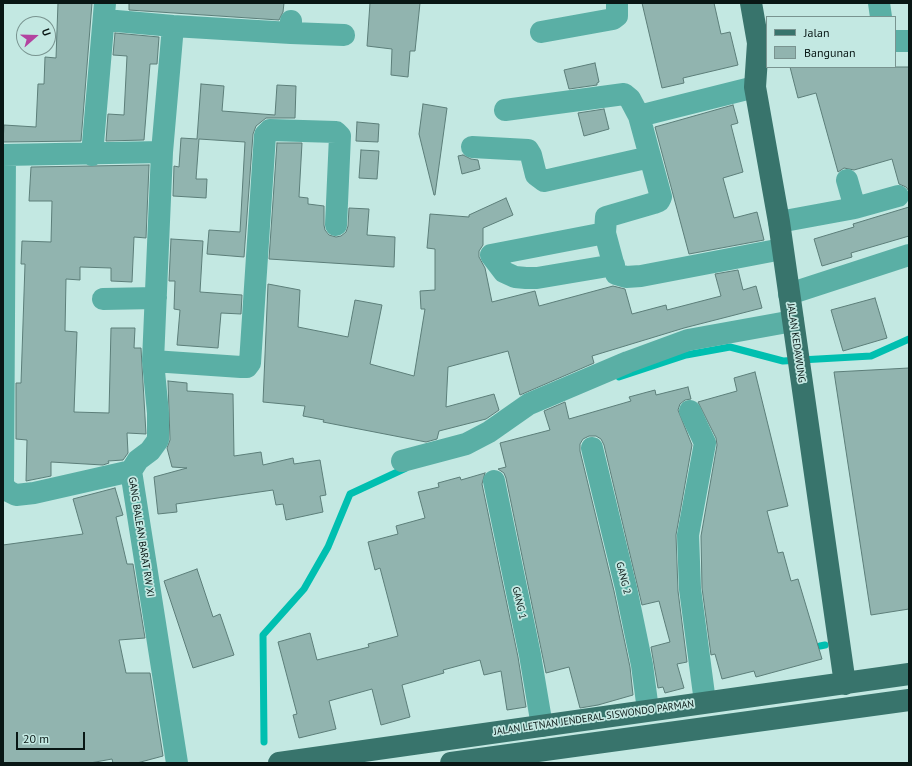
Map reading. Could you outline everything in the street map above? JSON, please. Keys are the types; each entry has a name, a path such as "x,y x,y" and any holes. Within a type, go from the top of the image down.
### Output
{"main road":[{"name":"JALAN KEDAWUNG","path":"751,3 762,43 754,88 779,222 845,684"},
{"name":"JALAN LETNAN JENDERAL SISWONDO PARMAN","path":"279,763 909,674"},
{"path":"451,763 909,700"}],"street":[{"path":"541,32 613,19 617,16 617,3"},
{"path":"879,3 881,16"},
{"path":"92,155 105,12 173,26 291,27 344,35"},
{"name":"GANG BALEAN BARAT RW XI","path":"173,26 162,152 153,361 158,413 158,440 150,451 138,460 131,471 177,763"},
{"path":"896,42 909,41"},
{"path":"639,116 754,88"},
{"path":"505,110 624,94 630,99 639,116 661,197 659,201 606,217 605,233 616,274 626,277 682,269 782,249"},
{"path":"153,361 241,367 247,367 250,363 265,135 270,130 336,132 340,136 336,225"},
{"path":"472,147 528,150 530,152 536,175 544,181 650,156"},
{"path":"131,471 34,493 16,495 8,491 3,486 4,155 92,155 162,152"},
{"path":"847,180 856,208"},
{"path":"779,222 856,208 898,196"},
{"path":"605,233 491,255 504,272 515,277 526,278 537,278 614,265"},
{"path":"789,294 909,255"},
{"path":"103,299 156,298"},
{"path":"402,461 466,444 489,432 529,404 628,362 688,340 793,320"},
{"path":"690,410 705,443 688,535 690,589 705,702"},
{"name":"GANG 2","path":"592,448 626,588 642,665 648,710"},
{"name":"GANG 1","path":"494,481 511,570 526,634 542,726"}],"building":[{"path":"58,3 92,3 81,141 3,142 4,125 36,127 38,84 44,84 45,57 56,58"},
{"path":"129,3 284,3 283,12 279,20 129,10"},
{"path":"370,3 420,3 415,51 410,51 408,77 391,75 392,49 367,46"},
{"path":"642,3 714,3 721,34 730,32 738,65 683,78 684,83 662,88"},
{"path":"115,33 159,37 157,64 150,64 144,140 106,141 108,114 124,115 127,56 113,55"},
{"path":"595,63 599,82 597,85 569,89 564,70"},
{"path":"909,67 909,191 906,187 899,184 892,159 854,170 844,168 838,172 816,93 798,98 790,68"},
{"path":"201,84 224,86 222,111 275,115 277,85 296,86 295,118 266,118 256,126 253,134 244,257 207,254 209,230 240,232 245,142 199,139 196,179 207,179 206,198 173,196 174,166 179,167 181,138 197,139"},
{"path":"423,104 447,108 435,195 419,134"},
{"path":"733,105 738,123 731,125 743,172 723,178 734,218 757,212 764,240 689,254 655,127"},
{"path":"604,109 609,129 584,136 578,113"},
{"path":"357,122 379,124 378,142 356,141"},
{"path":"277,143 302,143 299,197 308,198 308,204 324,206 324,225 325,230 329,235 336,237 341,236 346,232 348,226 349,208 369,209 367,235 395,237 394,267 269,259"},
{"path":"361,150 379,151 377,179 359,178"},
{"path":"463,155 471,159 478,160 480,169 462,174 458,156"},
{"path":"149,165 146,238 134,237 132,282 111,281 111,268 80,267 80,280 66,279 65,331 77,332 74,412 109,413 111,328 135,328 134,348 141,348 146,434 127,433 128,453 123,460 108,461 109,463 103,465 51,462 51,476 26,481 27,440 16,439 16,383 21,383 25,264 21,264 22,241 51,242 52,201 29,201 31,167"},
{"path":"506,198 513,215 483,228 483,245 479,251 479,257 485,268 492,302 535,291 539,306 613,286 625,289 632,314 666,305 667,310 721,296 715,274 738,270 743,290 756,286 762,308 684,328 592,356 594,363 520,395 508,351 448,367 446,407 494,394 499,410 486,419 439,431 437,439 426,442 323,422 324,420 303,416 305,406 263,402 268,284 300,290 298,327 348,337 355,300 382,305 370,364 414,376 425,309 421,309 420,291 435,290 435,249 427,248 430,214 469,217 469,215"},
{"path":"909,207 909,236 851,253 852,257 822,266 814,239 854,227 853,224"},
{"path":"171,239 203,241 200,292 242,295 241,314 221,313 218,348 177,345 180,310 174,309 175,281 169,281"},
{"path":"875,298 887,338 843,351 831,310"},
{"path":"909,368 909,609 871,615 834,372"},
{"path":"755,372 788,506 767,511 778,553 783,552 791,581 798,579 822,659 756,677 754,671 722,679 715,654 711,655 702,588 701,536 717,445 716,438 698,402 737,391 734,378"},
{"path":"168,381 187,383 187,391 233,394 234,456 261,452 263,465 293,458 294,464 320,460 326,495 320,496 323,512 286,520 283,504 276,505 273,490 176,504 177,512 158,514 154,477 187,468 172,467 167,448 170,440"},
{"path":"688,387 691,399 685,400 680,404 678,410 692,445 676,535 678,591 687,662 677,664 684,688 665,693 663,687 658,688 651,647 670,642 659,601 642,605 604,445 601,439 596,436 589,436 583,439 580,444 580,451 614,591 630,667 633,695 598,705 580,708 569,667 546,673 506,478 504,473 498,469 506,467 500,443 550,430 544,411 565,402 569,419 631,401 629,397 655,390 656,395"},
{"path":"485,473 482,484 518,657 526,707 507,710 501,671 484,675 480,660 443,670 444,673 402,685 410,717 381,725 372,689 329,701 336,729 299,738 293,715 297,714 278,642 310,633 317,660 369,647 368,644 398,636 380,568 375,570 368,542 398,534 396,526 425,518 418,492 439,487 438,483 460,477 461,480"},
{"path":"115,488 123,515 116,517 127,564 133,564 145,638 119,640 126,673 150,673 163,756 137,763 113,763 112,759 90,763 3,763 3,545 83,534 73,499"},
{"path":"197,569 213,617 220,614 234,655 193,668 164,581"}],"waterway":[{"path":"619,377 686,355 730,347 783,361 871,356 909,339"},
{"path":"264,742 263,635 304,589 328,547 350,494 406,468"},
{"path":"820,646 825,645"}]}
